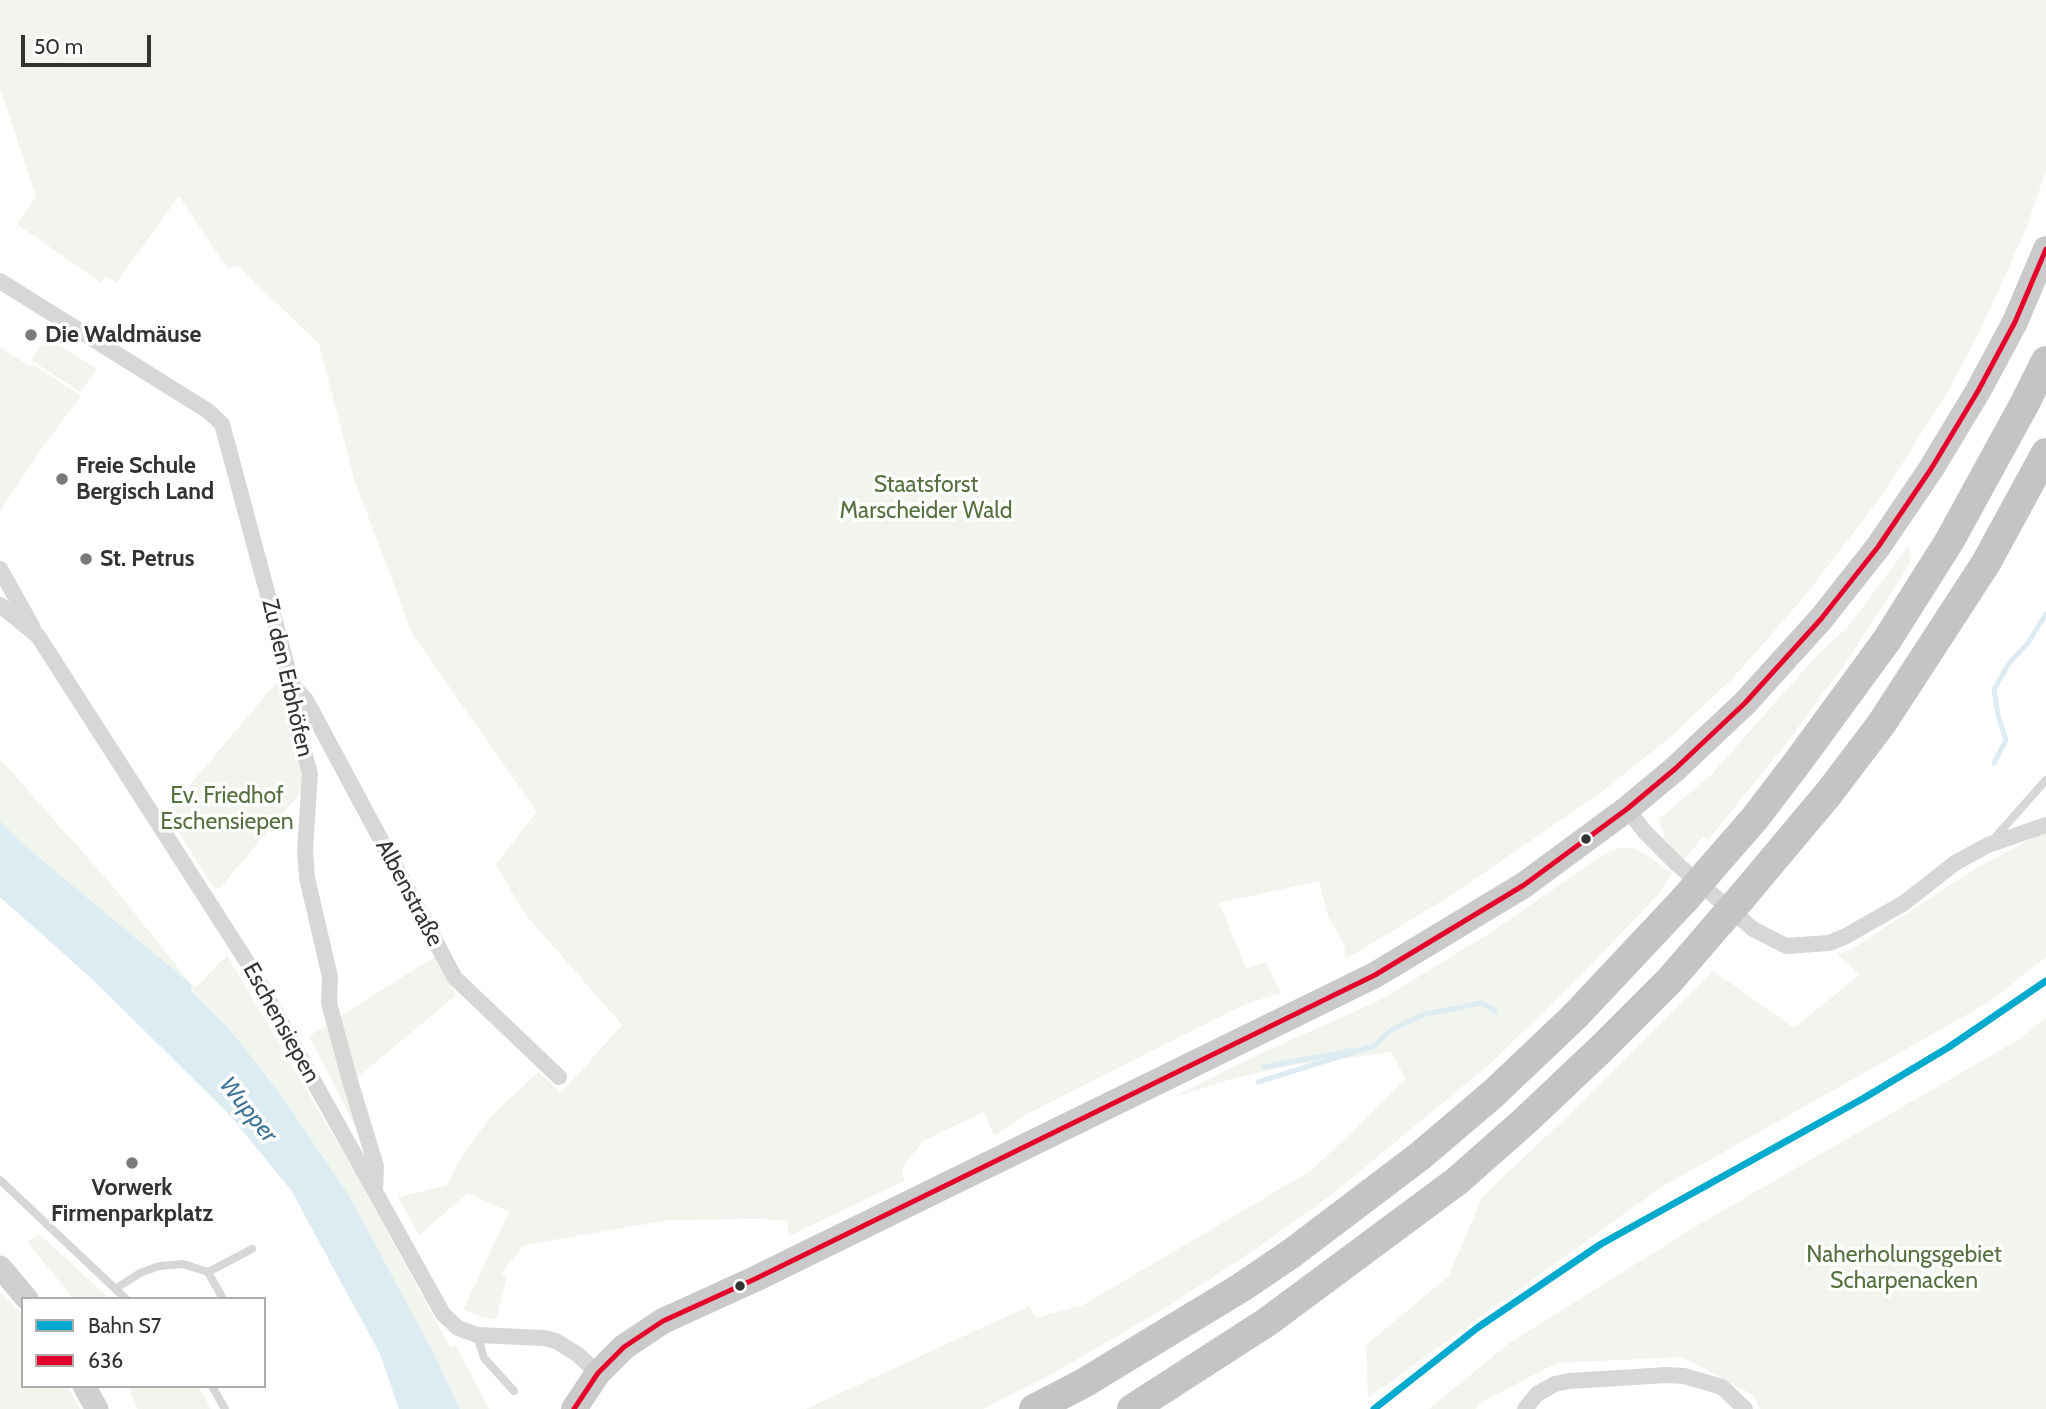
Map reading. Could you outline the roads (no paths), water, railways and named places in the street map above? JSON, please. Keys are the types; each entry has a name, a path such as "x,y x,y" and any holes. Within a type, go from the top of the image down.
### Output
{"highway":[{"path":"1034,1409 1095,1376 1242,1287 1292,1253 1420,1156 1494,1093 1574,1016 1708,873 1789,774 1887,640 1950,540 2046,361"},
{"path":"1132,1409 1267,1322 1457,1181 1526,1120 1670,980 1829,793 1882,723 1986,563 2046,453"}],"main road":[{"path":"574,1409 598,1373 624,1347 663,1321 767,1273 1375,975 1524,885 1627,809 1718,729 1780,666 1850,585 1931,470 1978,391 2009,332 2046,249"},
{"path":"0,1267 25,1297"},
{"path":"85,1388 97,1409"}],"street":[{"name":"Zu den Erbhöfen","path":"0,281 208,411 222,424 292,685 293,711 310,774 305,850 307,878 330,977 329,1003 376,1166 375,1192"},
{"path":"0,569 38,636"},
{"name":"Eschensiepen","path":"0,605 38,636 249,965 443,1314 458,1328 477,1335 544,1338 556,1342 577,1354 598,1373"},
{"name":"Albenstraße","path":"292,685 306,700 455,978 559,1077"},
{"path":"1627,809 1645,832 1678,865 1753,929 1786,946 1829,943 1846,936 1904,904 1955,863 1989,845 2046,824"},
{"path":"1525,1409 1537,1394 1555,1384 1667,1375 1684,1376 1722,1387 1745,1409"}],"lane":[{"path":"1989,845 2046,780"},
{"path":"0,1180 124,1297"},
{"path":"208,1272 252,1249"},
{"path":"115,1289 140,1273 159,1266 183,1264 208,1272 222,1297"},
{"path":"477,1335 484,1358 514,1391"},
{"path":"213,1388 225,1409"}],"water":[{"name":"Wupper","path":"0,821 24,845 192,985 190,989 227,1026 278,1091 347,1192 433,1352 460,1409 399,1409 380,1354 291,1190 228,1113 90,977 0,897"}],"waterway":[{"path":"1994,763 2006,740 1994,690 2009,663 2028,643 2046,614"},
{"path":"1258,1082 1374,1046 1391,1030 1422,1015 1482,1003 1495,1011"},
{"path":"1264,1067 1354,1050"}],"rail line":[{"name":"S7","path":"1374,1409 1477,1328 1601,1244 1864,1098 1949,1047 2046,981"}],"place":[{"name":"Die Waldmäuse","path":"31,335"},
{"name":"Freie Schule Bergisch Land","path":"62,479"},
{"name":"St. Petrus","path":"86,559"},
{"name":"Vorwerk Firmenparkplatz","path":"132,1163"}],"park label":[{"name":"Staatsforst Marscheider Wald","path":"926,498"},
{"name":"Ev. Friedhof Eschensiepen","path":"227,809"},
{"name":"Naherholungsgebiet Scharpenacken","path":"1904,1268"}]}
